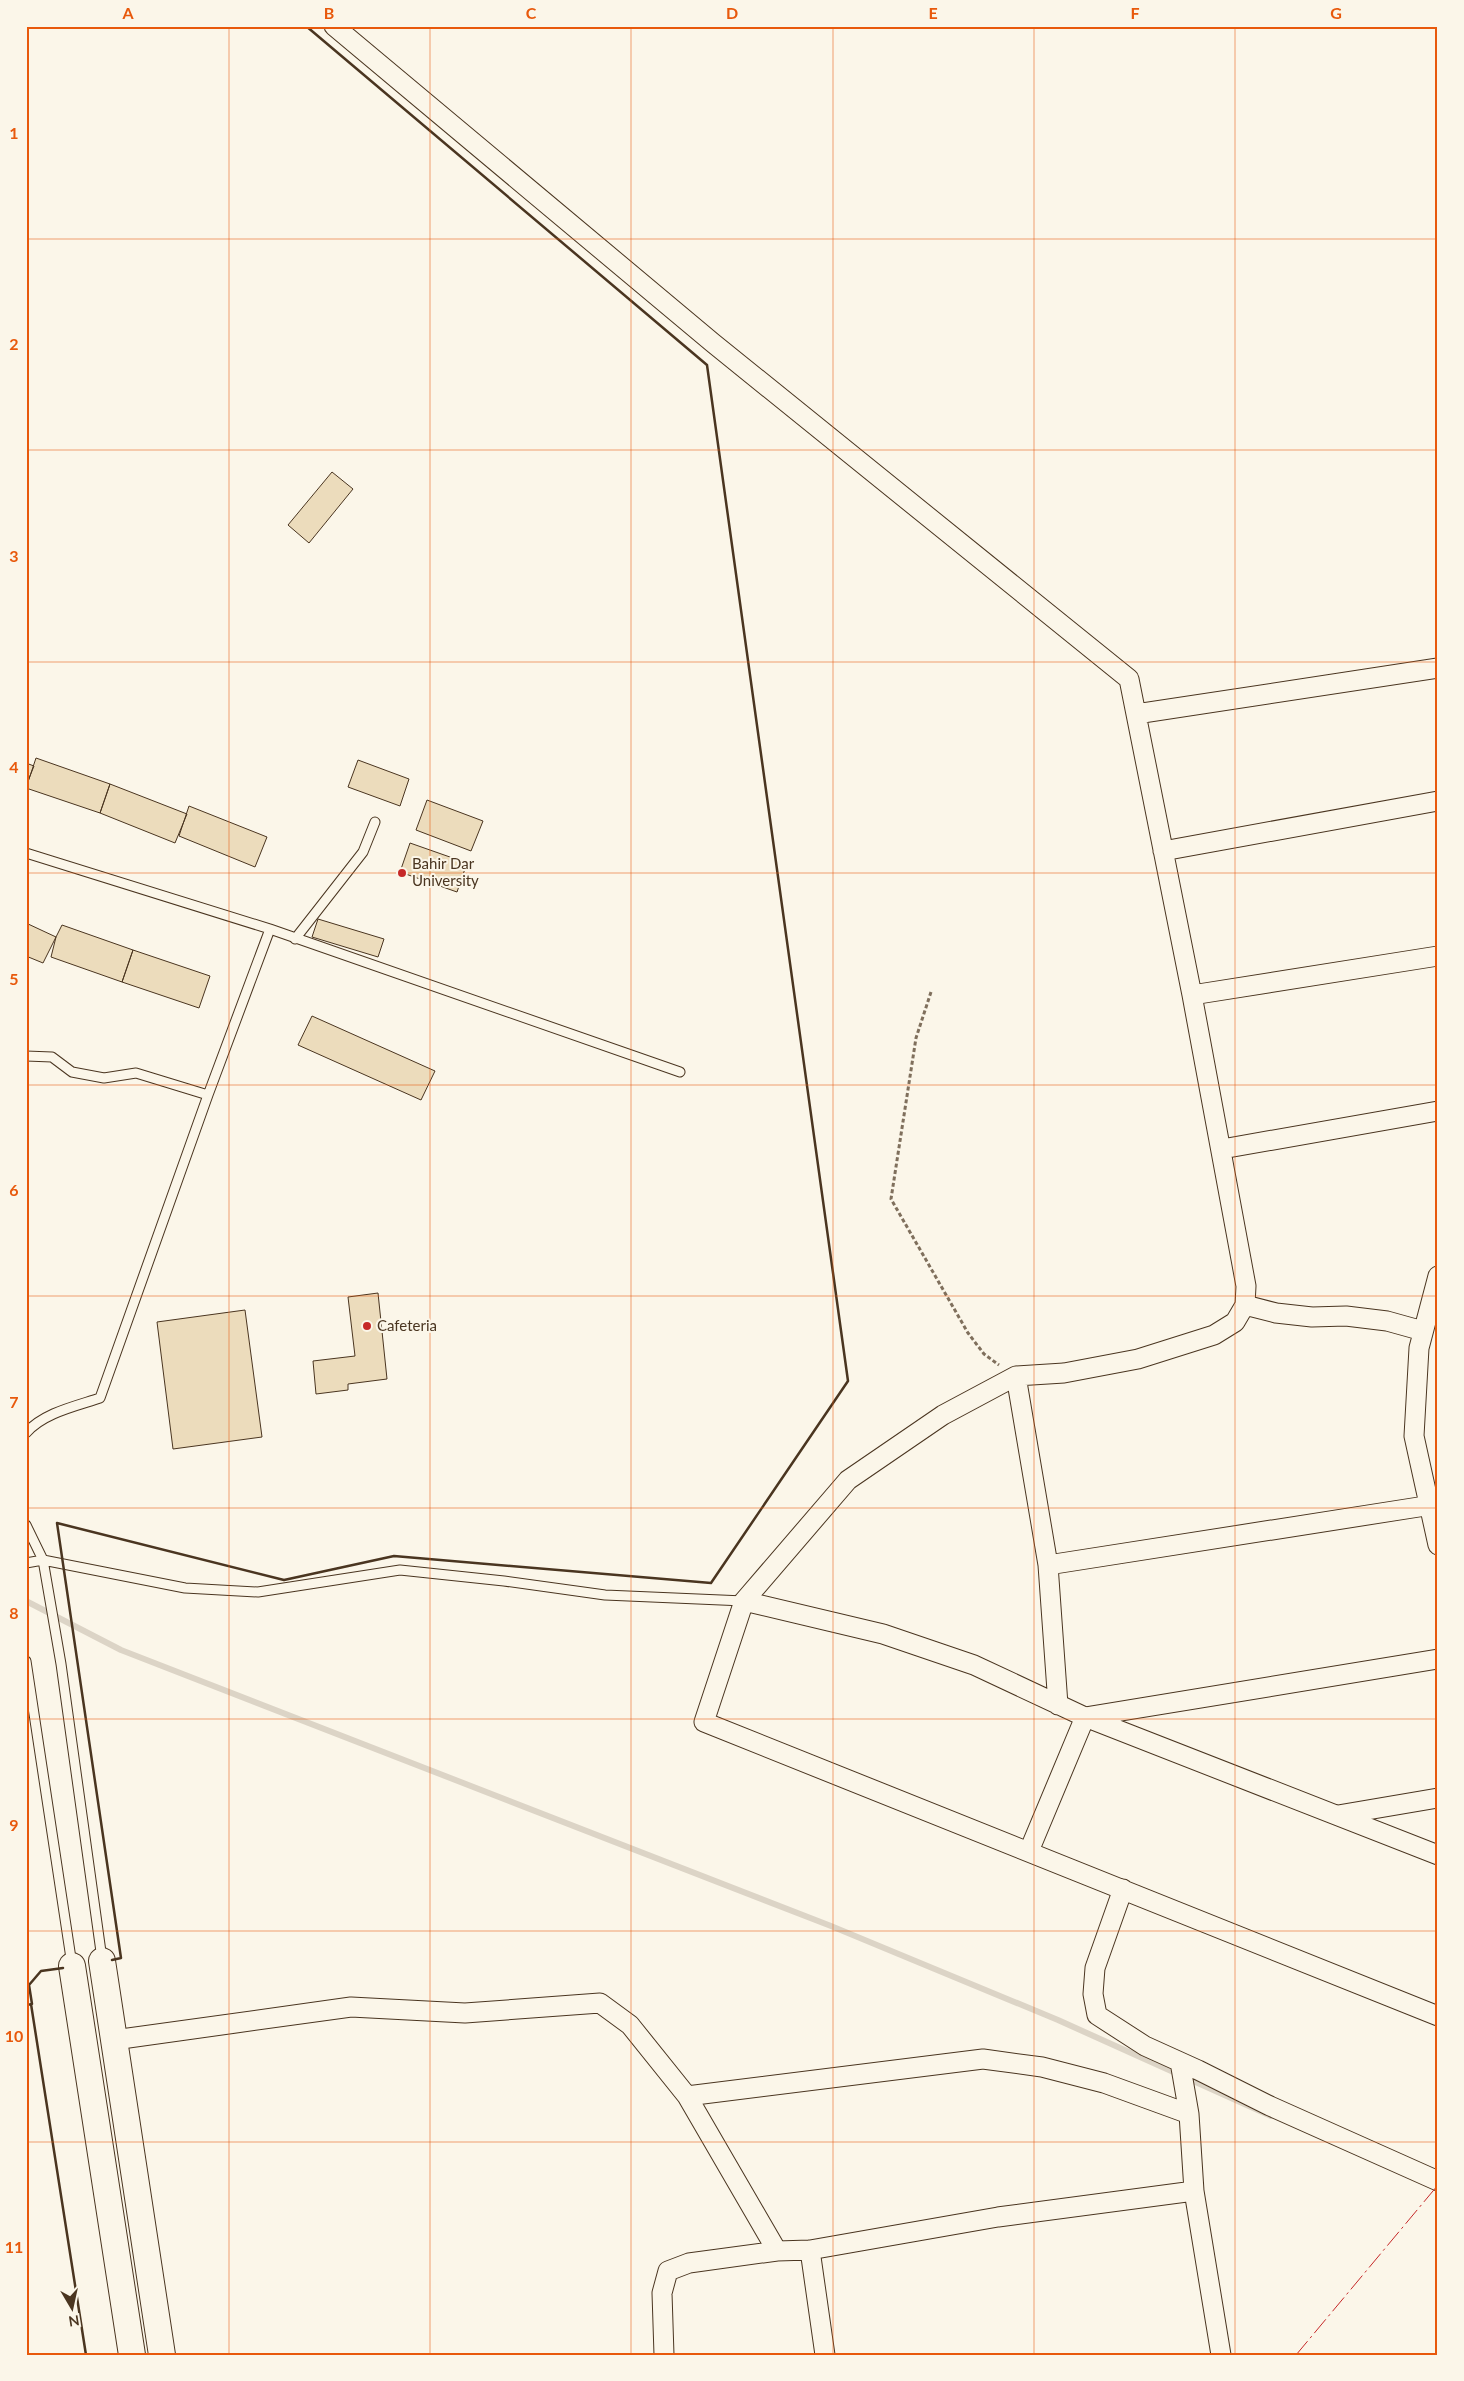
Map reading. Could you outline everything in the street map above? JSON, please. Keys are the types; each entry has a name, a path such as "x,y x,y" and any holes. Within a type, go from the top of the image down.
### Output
{"street":[{"path":"334,26 713,344 1129,679 1222,1150 1246,1286 1246,1305 1235,1322 1214,1335 1138,1359 1064,1373 1016,1376 944,1415 848,1480 744,1601 704,1722 1438,2016"},
{"path":"1136,714 1438,668"},
{"path":"1163,851 1438,801"},
{"path":"1192,995 1438,956"},
{"path":"1222,1150 1438,1111"},
{"path":"1438,1276 1419,1348 1414,1436 1433,1505 1438,1545"},
{"path":"1246,1305 1276,1313 1312,1317 1346,1316 1387,1321 1423,1331"},
{"path":"1016,1376 1048,1565 1058,1705"},
{"path":"1048,1565 1433,1505"},
{"path":"744,1601 892,1637 974,1665 1085,1717 1438,1855"},
{"path":"1085,1717 1438,1659"},
{"path":"1029,1851 1085,1717"},
{"path":"1338,1815 1438,1798"},
{"path":"1123,1889 1095,1968 1093,1994 1097,2015 1145,2046 1181,2065 1438,2181"},
{"path":"102,1961 162,2355"},
{"path":"72,1966 132,2355"},
{"path":"114,2040 351,2007 464,2013 600,2004 630,2025 687,2096 777,2251"},
{"path":"687,2096 983,2060 1042,2067 1104,2082 1189,2114"},
{"path":"1181,2065 1189,2114 1194,2191 1221,2355"},
{"path":"664,2355 662,2293 668,2271 689,2263 777,2251 810,2250 998,2217 1194,2191"},
{"path":"810,2250 825,2355"}],"lane":[{"path":"295,939 363,852 375,822"},
{"path":"26,853 270,930 680,1072"},
{"path":"26,1433 32,1426 63,1410 100,1398 208,1095 270,930"},
{"path":"26,1056 52,1057 72,1072 104,1078 136,1073 208,1095"},
{"path":"26,1525 43,1560 61,1664 102,1961"},
{"path":"26,1563 43,1560 185,1588 258,1592 400,1570 504,1581 605,1595 744,1601"},
{"path":"26,1661 29,1700 72,1966"}],"path":[{"path":"930,992 916,1038 892,1199 968,1333 984,1354 1016,1376"}],"building":[{"path":"332,472 353,489 309,543 288,525"},
{"path":"36,758 110,784 100,813 26,788"},
{"path":"358,760 409,779 400,806 348,787"},
{"path":"26,763 34,766 26,786"},
{"path":"110,784 187,814 175,843 100,813"},
{"path":"427,800 483,821 471,851 416,830"},
{"path":"189,806 267,837 255,867 179,836"},
{"path":"410,843 467,863 457,892 400,872"},
{"path":"318,919 384,939 378,957 312,937"},
{"path":"26,923 56,937 43,963 26,956"},
{"path":"62,925 133,950 122,982 51,957 56,937"},
{"path":"133,950 210,976 199,1008 122,982"},
{"path":"312,1016 435,1071 421,1100 298,1045"},
{"name":"Cafeteria","path":"378,1293 387,1379 348,1384 348,1390 316,1394 313,1361 355,1356 348,1297"},
{"path":"245,1310 262,1437 173,1449 157,1322"}],"waterway":[{"path":"26,1601 121,1650 831,1926 1058,2020 1271,2116"}],"wall":[{"path":"112,1960 121,1958 57,1523 284,1580 394,1556 711,1583 848,1381 707,365 306,26"},
{"path":"26,2005 32,2004 29,1985 41,1971 63,1968"},
{"path":"31,2004 86,2355"}],"power":[{"path":"1296,2355 1438,2185"}],"place":[{"name":"Bahir Dar University","path":"402,873"},
{"name":"Cafeteria","path":"367,1326"}]}
